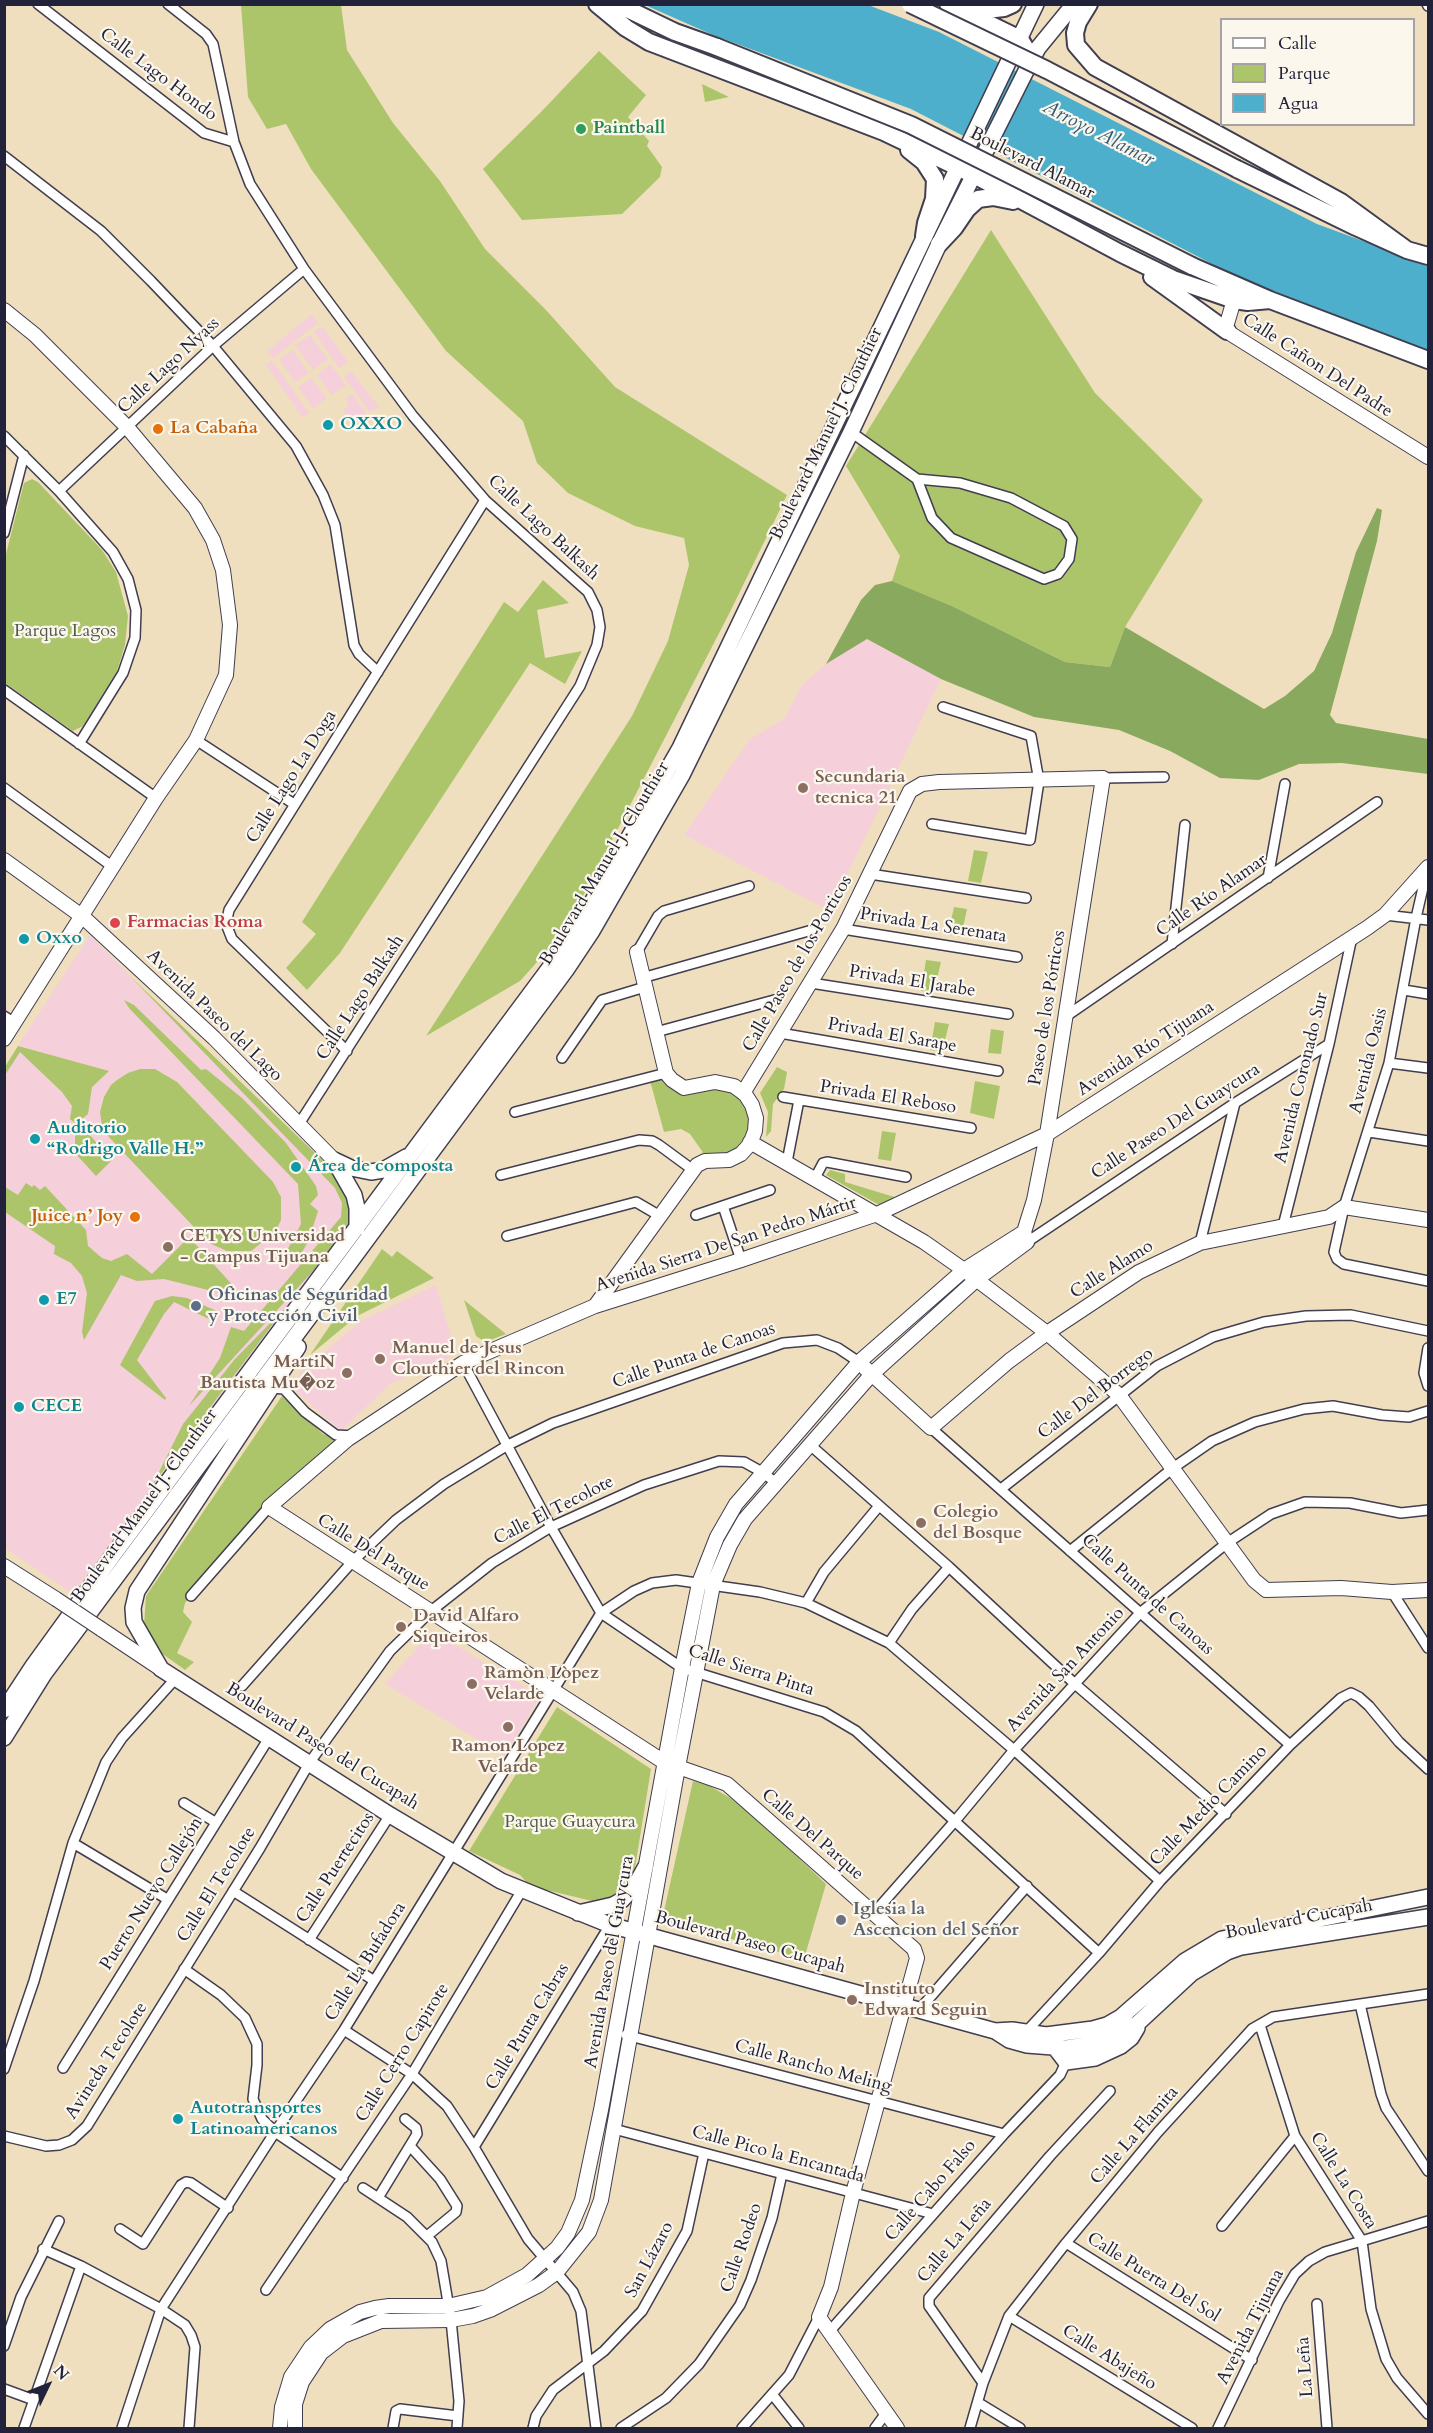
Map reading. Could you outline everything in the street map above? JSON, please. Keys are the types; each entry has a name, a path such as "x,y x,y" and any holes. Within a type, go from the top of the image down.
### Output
{"highway":[{"path":"597,4 626,28 650,42 884,132 966,171 1173,279 1236,292"},
{"name":"Boulevard Alamar","path":"617,4 675,32 901,120 1192,266 1236,292 1270,300 1428,360"},
{"path":"910,4 1037,65 1237,169 1407,250 1428,256"},
{"path":"948,4 1018,41 1026,49 1031,60"},
{"path":"970,4 986,10 1004,8 1013,4"},
{"path":"1089,4 1078,22 1075,33 1076,45 1095,67 1341,202 1407,250"},
{"path":"884,132 890,139 924,162 935,179 934,199 924,236"},
{"path":"939,243 978,199 993,197 1015,202 1024,201"},
{"path":"1120,253 1227,331"}],"main road":[{"name":"Boulevard Manuel J. Clouthier","path":"4,1738 44,1674 566,970 592,931 682,775 851,432 939,243 966,171 969,145 1036,4"},
{"name":"Boulevard Manuel J. Clouthier","path":"4,1710 27,1674 114,1554 571,939 675,758 842,413 924,236 966,171 984,153 1031,60 1074,4"},
{"path":"334,1160 351,1168 371,1172 393,1165 413,1151"},
{"path":"334,1160 354,1195 357,1208 357,1228"},
{"path":"162,1669 134,1622 132,1608 137,1591 272,1388 351,1261"},
{"name":"Boulevard Paseo del Cucapah","path":"162,1669 453,1854 522,1890 610,1925 641,1934"},
{"path":"578,1913 604,1908 622,1900 645,1868"},
{"name":"Boulevard Cucapah","path":"995,2031 1062,2034 1107,2025 1121,2017 1185,1961 1222,1939 1428,1897"},
{"name":"Boulevard Cucapah","path":"995,2031 1017,2043 1056,2049 1094,2044 1127,2031 1142,2021 1192,1973 1227,1952 1241,1947 1426,1915"},
{"name":"Boulevard Paseo Cucapah","path":"641,1934 995,2031"},
{"path":"1056,2049 1063,2069 1113,2052 1131,2038 1142,2021"}],"street":[{"name":"Calle Lago Hondo","path":"38,4 204,133 234,142"},
{"name":"Calle Lago Balkash","path":"168,4 206,34 213,44 234,142 250,184 304,269 413,416 485,500 588,591 597,610 600,627 597,645 580,686 299,1124"},
{"path":"4,156 101,231 213,346 296,446 323,495 335,525 342,557 354,645 358,654 378,672"},
{"name":"Calle Lago Nyass","path":"59,491 213,346 304,269"},
{"name":"Calle Cañon Del Padre","path":"1236,292 1227,331 1428,457"},
{"path":"4,310 35,335 127,427 195,508 213,540 223,570 230,625 226,675 196,740 156,798 83,917 10,1020 4,1039"},
{"path":"851,432 916,478 960,483 1011,498 1064,526 1072,539 1069,559 1058,574 1044,579 951,538 932,518 916,478"},
{"path":"4,436 59,491 113,552 129,579 136,610 135,638 123,673 79,744"},
{"path":"4,533 24,455"},
{"name":"Calle Lago La Doga","path":"347,1051 232,939 226,924 228,910 485,500"},
{"path":"4,690 156,798"},
{"path":"932,824 1030,840 1039,781 1030,736 943,707"},
{"path":"196,740 294,804"},
{"name":"Calle Paseo de los Porticos","path":"743,1093 843,929 906,798 916,787 939,782 1164,777"},
{"name":"Paseo de los Pórticos","path":"1026,1237 1047,1134 1104,778"},
{"path":"1268,878 1285,784"},
{"path":"4,788 113,867"},
{"name":"Calle Río Alamar","path":"1065,1017 1377,802"},
{"path":"1172,944 1185,825"},
{"name":"Avenida Paseo del Lago","path":"4,861 83,917 214,1038 334,1160"},
{"name":"Avenida Oasis","path":"1385,915 1428,868"},
{"name":"Avenida Oasis","path":"1428,868 1416,918 1389,1063 1344,1207 1334,1252 1337,1259 1344,1264 1428,1281"},
{"path":"870,874 1026,898"},
{"path":"595,1306 693,1170 701,1162 729,1160 741,1154 755,1131 756,1118 752,1105 734,1086 721,1082 684,1088 666,1073 637,952 658,916 664,911 749,886"},
{"path":"1385,915 1428,920"},
{"name":"Avenida Río Tijuana","path":"877,1214 1047,1134 1385,915"},
{"name":"Privada La Serenata","path":"843,929 1017,957"},
{"path":"562,1058 602,1000 643,982 812,930"},
{"name":"Avenida Coronado Sur","path":"1283,1226 1329,1044 1352,937"},
{"name":"Privada El Jarabe","path":"811,983 1008,1014"},
{"path":"1404,990 1428,994"},
{"path":"656,1032 778,999"},
{"name":"Privada El Sarape","path":"780,1033 998,1071"},
{"name":"Calle Paseo Del Guaycura","path":"1026,1237 1042,1229 1329,1044"},
{"path":"1389,1063 1428,1068"},
{"path":"515,1112 666,1073"},
{"name":"Privada El Reboso","path":"783,1097 971,1128"},
{"name":"Privada El Reboso","path":"787,1162 799,1100"},
{"path":"1200,1243 1235,1103"},
{"path":"1369,1132 1428,1141"},
{"path":"501,1175 645,1139 658,1145 693,1170"},
{"path":"750,1142 877,1214"},
{"path":"815,1178 823,1163 828,1162 906,1177"},
{"path":"696,1215 770,1190"},
{"path":"507,1236 636,1202 660,1216"},
{"path":"723,1206 741,1260"},
{"path":"1344,1207 1428,1220"},
{"name":"Calle Alamo","path":"931,1428 1009,1361 1139,1272 1200,1243 1329,1217 1344,1207"},
{"name":"Avenida Sierra De San Pedro Mártir","path":"190,1596 269,1506 353,1436 462,1363 595,1306 877,1214 924,1242 977,1279 1119,1395 1254,1580 1266,1590 1341,1588 1425,1593"},
{"name":"Avenida Paseo del Guaycura","path":"295,2428 295,2404 302,2382 321,2353 343,2336 381,2321 450,2313 502,2290 527,2275 545,2260 568,2233 582,2200 615,2032 641,1934 671,1764 682,1668 717,1537 736,1504 859,1362 964,1270 1026,1237"},
{"name":"Avenida Paseo del Guaycura","path":"280,2428 282,2407 291,2377 311,2347 330,2329 360,2312 389,2306 473,2316 505,2303 557,2272 578,2247 595,2218 601,2200 630,2036 641,1934 645,1868 696,1674 706,1584 745,1519 775,1482 872,1374 1026,1237"},
{"name":"Calle Del Borrego","path":"1001,1489 1156,1366 1213,1337 1264,1322 1306,1316 1351,1315 1428,1331"},
{"name":"Calle Punta de Canoas","path":"242,1686 352,1562 405,1513 444,1484 508,1445 553,1422 783,1343 817,1340 838,1348 859,1362 1290,1745"},
{"path":"1428,1348 1424,1373 1428,1386"},
{"name":"Calle Sierra Pinta","path":"462,1363 551,1527 601,1613 682,1668 824,1712 856,1731 1099,1953"},
{"path":"272,1388 284,1389 305,1412 336,1435 353,1436"},
{"path":"1070,1551 1173,1467 1212,1441 1255,1422 1304,1409 1333,1406 1409,1417 1428,1411"},
{"path":"809,1444 949,1567 1075,1684 1226,1814"},
{"name":"Calle El Tecolote","path":"184,1969 310,1762 390,1651 431,1611 492,1563 551,1527 644,1485 719,1461 744,1462 775,1482"},
{"name":"Avenida San Antonio","path":"874,1913 1014,1750 1140,1613 1227,1543 1271,1514 1305,1502 1350,1503 1401,1513 1428,1510"},
{"name":"Calle Del Parque","path":"269,1506 352,1562 671,1764 727,1784 874,1913 917,1954 911,2008 877,2101 831,2287 819,2317 789,2375 742,2428"},
{"path":"806,1603 824,1572 879,1506"},
{"name":"Boulevard Paseo del Cucapah","path":"4,1566 162,1669"},
{"path":"889,1643 912,1609 949,1567"},
{"name":"Calle La Bufadora","path":"122,2428 161,2309 344,2030 601,1613 634,1591 652,1583 676,1580 760,1592 806,1603 889,1643 1014,1750 1160,1881"},
{"path":"1392,1592 1428,1648"},
{"path":"4,2068 34,1981 73,1843 106,1762 122,1738 176,1678"},
{"name":"Calle Medio Camino","path":"1025,2033 1099,1953 1160,1881 1290,1745 1341,1698 1351,1693 1369,1706 1399,1742 1428,1769"},
{"name":"Puerto Nuevo Callejón","path":"63,2068 269,1738"},
{"path":"184,1803 215,1822"},
{"name":"Calle Puertecitos","path":"309,1940 390,1815"},
{"path":"73,1843 167,1899"},
{"path":"911,2008 1027,1886"},
{"name":"Calle Cerro Capirote","path":"266,2290 412,2074 522,1890"},
{"path":"233,1891 373,1980"},
{"name":"Calle Punta Cabras","path":"474,2147 610,1925"},
{"path":"184,1969 221,1995 245,2018 257,2044 253,2099 262,2119 275,2132 343,2178"},
{"name":"Avineda Tecolote","path":"4,2136 46,2146 59,2145 72,2140 94,2117 184,1969"},
{"name":"Calle La Flamita","path":"970,2428 983,2383 1009,2316 1158,2132 1252,2029 1273,2017 1428,1994"},
{"path":"1360,2004 1380,2094 1386,2108 1428,2171"},
{"name":"Calle La Costa","path":"1260,2025 1295,2136 1362,2241 1371,2309 1386,2359 1397,2378 1428,2414"},
{"path":"344,2030 412,2074 447,2106 528,2239 573,2292 581,2311 596,2428"},
{"name":"Calle Rancho Meling","path":"615,2032 1004,2134"},
{"name":"Calle Cabo Falso","path":"829,2332 1063,2069"},
{"name":"Calle La Leña","path":"983,2383 929,2306 929,2298 1050,2156 1110,2091"},
{"path":"378,2198 418,2131 405,2119"},
{"name":"Calle Pico la Encantada","path":"614,2128 933,2214"},
{"path":"1222,2226 1295,2136"},
{"path":"410,2146 440,2179 457,2206 456,2212 427,2236"},
{"name":"San Lázaro","path":"533,2428 536,2416 553,2390 604,2351 642,2311 687,2230 704,2153"},
{"name":"Calle Rodeo","path":"621,2428 666,2398 699,2364 740,2305 772,2218 782,2174"},
{"path":"120,2229 143,2244 181,2184 186,2182 192,2183 228,2208"},
{"path":"363,2188 407,2217 432,2242 441,2261 450,2313 459,2401 457,2428"},
{"path":"4,2346 21,2297 59,2221"},
{"name":"Avenida Tijuana","path":"1218,2428 1279,2301 1295,2274 1309,2261 1325,2252 1428,2221"},
{"name":"Calle Puerta Del Sol","path":"1066,2243 1252,2360"},
{"path":"44,2249 161,2309 185,2325 195,2347 189,2428"},
{"path":"24,2428 81,2266"},
{"name":"La Leña","path":"1317,2304 1327,2428"},
{"name":"Calle Abajeño","path":"1009,2316 1192,2428"},
{"path":"819,2317 897,2428"},
{"path":"4,2389 34,2400"},
{"path":"772,2394 800,2428"},
{"path":"979,2403 1020,2428"},
{"path":"393,2428 394,2416 400,2409 458,2416"},
{"path":"875,2428 886,2413"}],"shaded area":[{"path":"312,314 318,323 273,358 267,351"},
{"path":"322,326 348,362 339,368 314,332"},
{"path":"310,335 328,359 313,370 295,345"},
{"path":"293,350 309,373 295,382 279,359"},
{"path":"272,360 309,413 303,418 266,365"},
{"path":"330,364 346,385 332,395 317,375"},
{"path":"351,371 379,407 370,412 344,377"},
{"path":"311,378 327,398 313,409 298,387"},
{"path":"352,394 368,416 353,427 343,410 349,405 345,399"},
{"name":"Secundaria tecnica 21","path":"866,639 941,679 830,911 684,835 749,740 785,718 802,685 826,664"},
{"name":"CETYS Universidad - Campus Tijuana","path":"90,935 338,1175 348,1225 73,1594 5,1548 4,1067"},
{"name":"Manuel de Jesus Clouthier del Rincon","path":"436,1285 456,1354 390,1384 341,1431 291,1387 300,1373 361,1321"},
{"path":"432,1631 540,1696 505,1756 385,1684"}],"green space":[{"path":"241,5 341,5 347,50 393,123 440,181 485,249 546,310 615,387 787,495 730,612 565,931 520,981 426,1036 632,716 668,641 689,565 684,538 635,526 568,493 537,463 523,421 446,351 311,169 286,124 267,129 248,97"},
{"name":"Paintball","path":"599,51 646,95 628,117 649,141 647,146 662,167 660,177 622,214 522,220 483,169"},
{"path":"702,84 729,97 705,102"},
{"path":"991,230 1095,393 1203,500 1125,627 1110,667 1065,662 952,606 892,581 900,556 846,466"},
{"name":"Parque Lagos","path":"32,479 38,482 102,550 116,572 128,616 125,645 117,671 83,726 73,731 5,683 5,558 24,483"},
{"path":"1377,508 1382,510 1377,541 1330,715 1336,723 1428,739 1428,774 1342,763 1299,764 1259,780 1220,778 1170,751 1119,730 1034,717 941,679 867,639 826,664 861,600 875,585 892,581 952,606 1065,662 1110,667 1125,627 1264,709 1285,696 1314,671 1332,633 1356,552"},
{"path":"543,580 569,603 537,610 545,658 582,651 565,684 530,663 340,953 307,990 286,968 316,934 302,922 504,602 518,612"},
{"path":"974,850 988,852 981,883 968,881"},
{"path":"954,907 967,909 961,937 948,934"},
{"path":"926,960 941,962 934,992 921,991"},
{"path":"131,977 338,1175 349,1190 350,1221 348,1225 314,1270 189,1406 220,1358 231,1327 244,1331 341,1217 342,1203 335,1188"},
{"path":"124,1000 134,1005 201,1070 206,1069 242,1098 286,1143 316,1186 318,1195 310,1204 318,1211 309,1240 302,1252 287,1266 282,1260 301,1224 298,1184 129,1008"},
{"path":"935,1022 949,1024 942,1052 930,1050"},
{"path":"991,1029 1004,1031 1001,1054 988,1053"},
{"path":"18,1046 109,1071 92,1087 88,1114 78,1122 112,1160 96,1176 75,1153 75,1123 70,1119 72,1106 62,1092 20,1052 5,1075 5,1067"},
{"path":"777,1067 787,1072 784,1089 773,1104 771,1131 766,1137 768,1112 760,1093"},
{"path":"140,1069 155,1069 177,1082 273,1182 281,1197 281,1220 275,1232 251,1251 227,1251 209,1243 108,1136 102,1126 100,1112 104,1097 117,1080"},
{"path":"666,1073 672,1080 734,1086 755,1115 741,1154 705,1161 702,1151 690,1134 681,1129 664,1132 649,1077"},
{"path":"975,1081 1000,1086 994,1119 970,1113"},
{"path":"882,1131 896,1133 891,1161 878,1159"},
{"path":"830,1170 845,1174 845,1182 901,1199 881,1206 826,1175"},
{"path":"26,1183 40,1190 45,1186 86,1230 88,1246 102,1258 111,1261 127,1254 152,1274 189,1237 236,1289 228,1295 164,1279 137,1281 121,1275 84,1340 82,1332 87,1293 82,1276 71,1263 54,1254 55,1246 5,1212 5,1187 18,1195"},
{"path":"382,1249 392,1257 397,1251 434,1278 357,1316 310,1355"},
{"path":"172,1296 187,1298 219,1312 215,1322 174,1302 164,1314 137,1360 166,1398 165,1400 120,1365 155,1301"},
{"path":"464,1300 506,1334 485,1342 476,1336"},
{"path":"285,1308 152,1486 183,1424 235,1359"},
{"path":"282,1396 323,1434 339,1439 266,1505 185,1603 183,1612 192,1622 177,1653 194,1662 185,1670 157,1650 144,1625 146,1596"},
{"name":"Parque Guaycura","path":"557,1707 651,1769 634,1874 626,1888 612,1898 602,1901 592,1901 530,1886 520,1875 469,1851"},
{"path":"693,1781 708,1785 732,1799 767,1828 826,1884 804,1959 662,1920"}],"water":[{"name":"Arroyo Alamar","path":"645,5 868,5 939,32 1317,224 1428,265 1428,351 1347,322 1226,271 911,109 713,35"}],"place":[{"name":"Paintball","path":"581,129"},
{"name":"OXXO","path":"328,425"},
{"name":"La Cabaña","path":"158,429"},
{"name":"Secundaria tecnica 21","path":"803,788"},
{"name":"Farmacias Roma","path":"115,923"},
{"name":"Oxxo","path":"24,939"},
{"name":"Auditorio “Rodrigo Valle H.”","path":"35,1139"},
{"name":"Área de composta","path":"296,1167"},
{"name":"Juice n’ Joy","path":"135,1217"},
{"name":"CETYS Universidad - Campus Tijuana","path":"168,1247"},
{"name":"E7","path":"44,1300"},
{"name":"Oficinas de Seguridad y Protección Civil","path":"196,1306"},
{"name":"Manuel de Jesus Clouthier del Rincon","path":"380,1359"},
{"name":"MartiN Bautista Mu�oz","path":"347,1373"},
{"name":"CECE","path":"19,1407"},
{"name":"Colegio del Bosque","path":"921,1523"},
{"name":"David Alfaro Siqueiros","path":"401,1627"},
{"name":"Ramòn Lòpez Velarde","path":"472,1684"},
{"name":"Ramon Lopez Velarde","path":"508,1727"},
{"name":"Iglesia la Ascencion del Señor","path":"841,1920"},
{"name":"Instituto Edward Seguin","path":"852,2000"},
{"name":"Autotransportes Latinoamericanos","path":"178,2119"}]}
